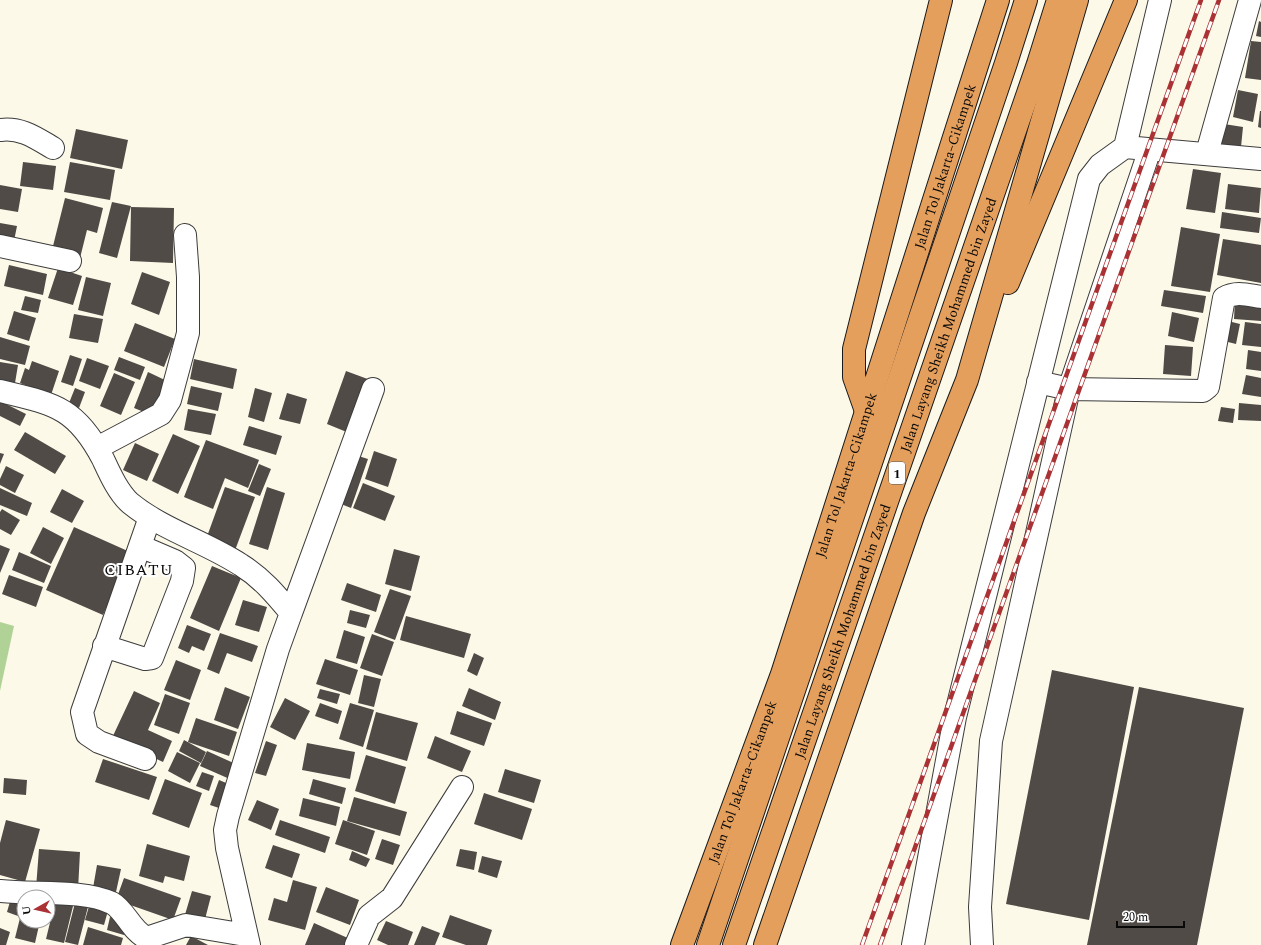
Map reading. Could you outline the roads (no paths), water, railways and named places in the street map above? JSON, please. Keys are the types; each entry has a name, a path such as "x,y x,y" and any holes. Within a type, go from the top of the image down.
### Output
{"highway":[{"path":"866,411 854,377 854,349 941,0"},
{"name":"Jalan Tol Jakarta–Cikampek","path":"682,945 782,674 998,0"},
{"name":"Jalan Layang Sheikh Mohammed bin Zayed","path":"708,945 1026,0"},
{"name":"Jalan Layang Sheikh Mohammed bin Zayed","path":"734,945 1038,64 1058,0"},
{"name":"1","path":"765,945 914,513 967,380 1077,0"},
{"path":"967,380 1126,0"}],"street":[{"path":"1125,147 1160,0"},
{"path":"1207,153 1250,0"},
{"path":"0,130 9,129 23,131 53,148"},
{"path":"913,945 955,717 1089,179 1100,164 1125,147 1207,153 1261,159"},
{"path":"982,945 980,907 991,741 1069,389 1150,149"},
{"path":"97,448 161,414 170,400 188,333 188,277 185,235"},
{"path":"0,246 70,261"},
{"path":"1038,382 1069,389 1203,391 1208,387 1224,298 1230,294 1238,293 1261,297"},
{"path":"0,890 23,894 85,895 114,904 137,930 147,938 186,925 248,940 227,848 225,830 228,816 278,649 373,389"},
{"path":"0,391 44,401 68,412 84,429 97,448 122,493 130,502 150,517 241,564 262,579 291,613"},
{"path":"145,759 99,742 87,734 83,724 82,712 150,517"},
{"path":"104,646 145,659 152,658 182,581 184,568 175,561 140,546"},
{"path":"356,945 370,916 392,898 462,787"}],"railway":[{"path":"862,945 1201,0"},
{"path":"880,945 1219,0"}],"district":[{"name":"CIBATU","path":"139,569"}]}
